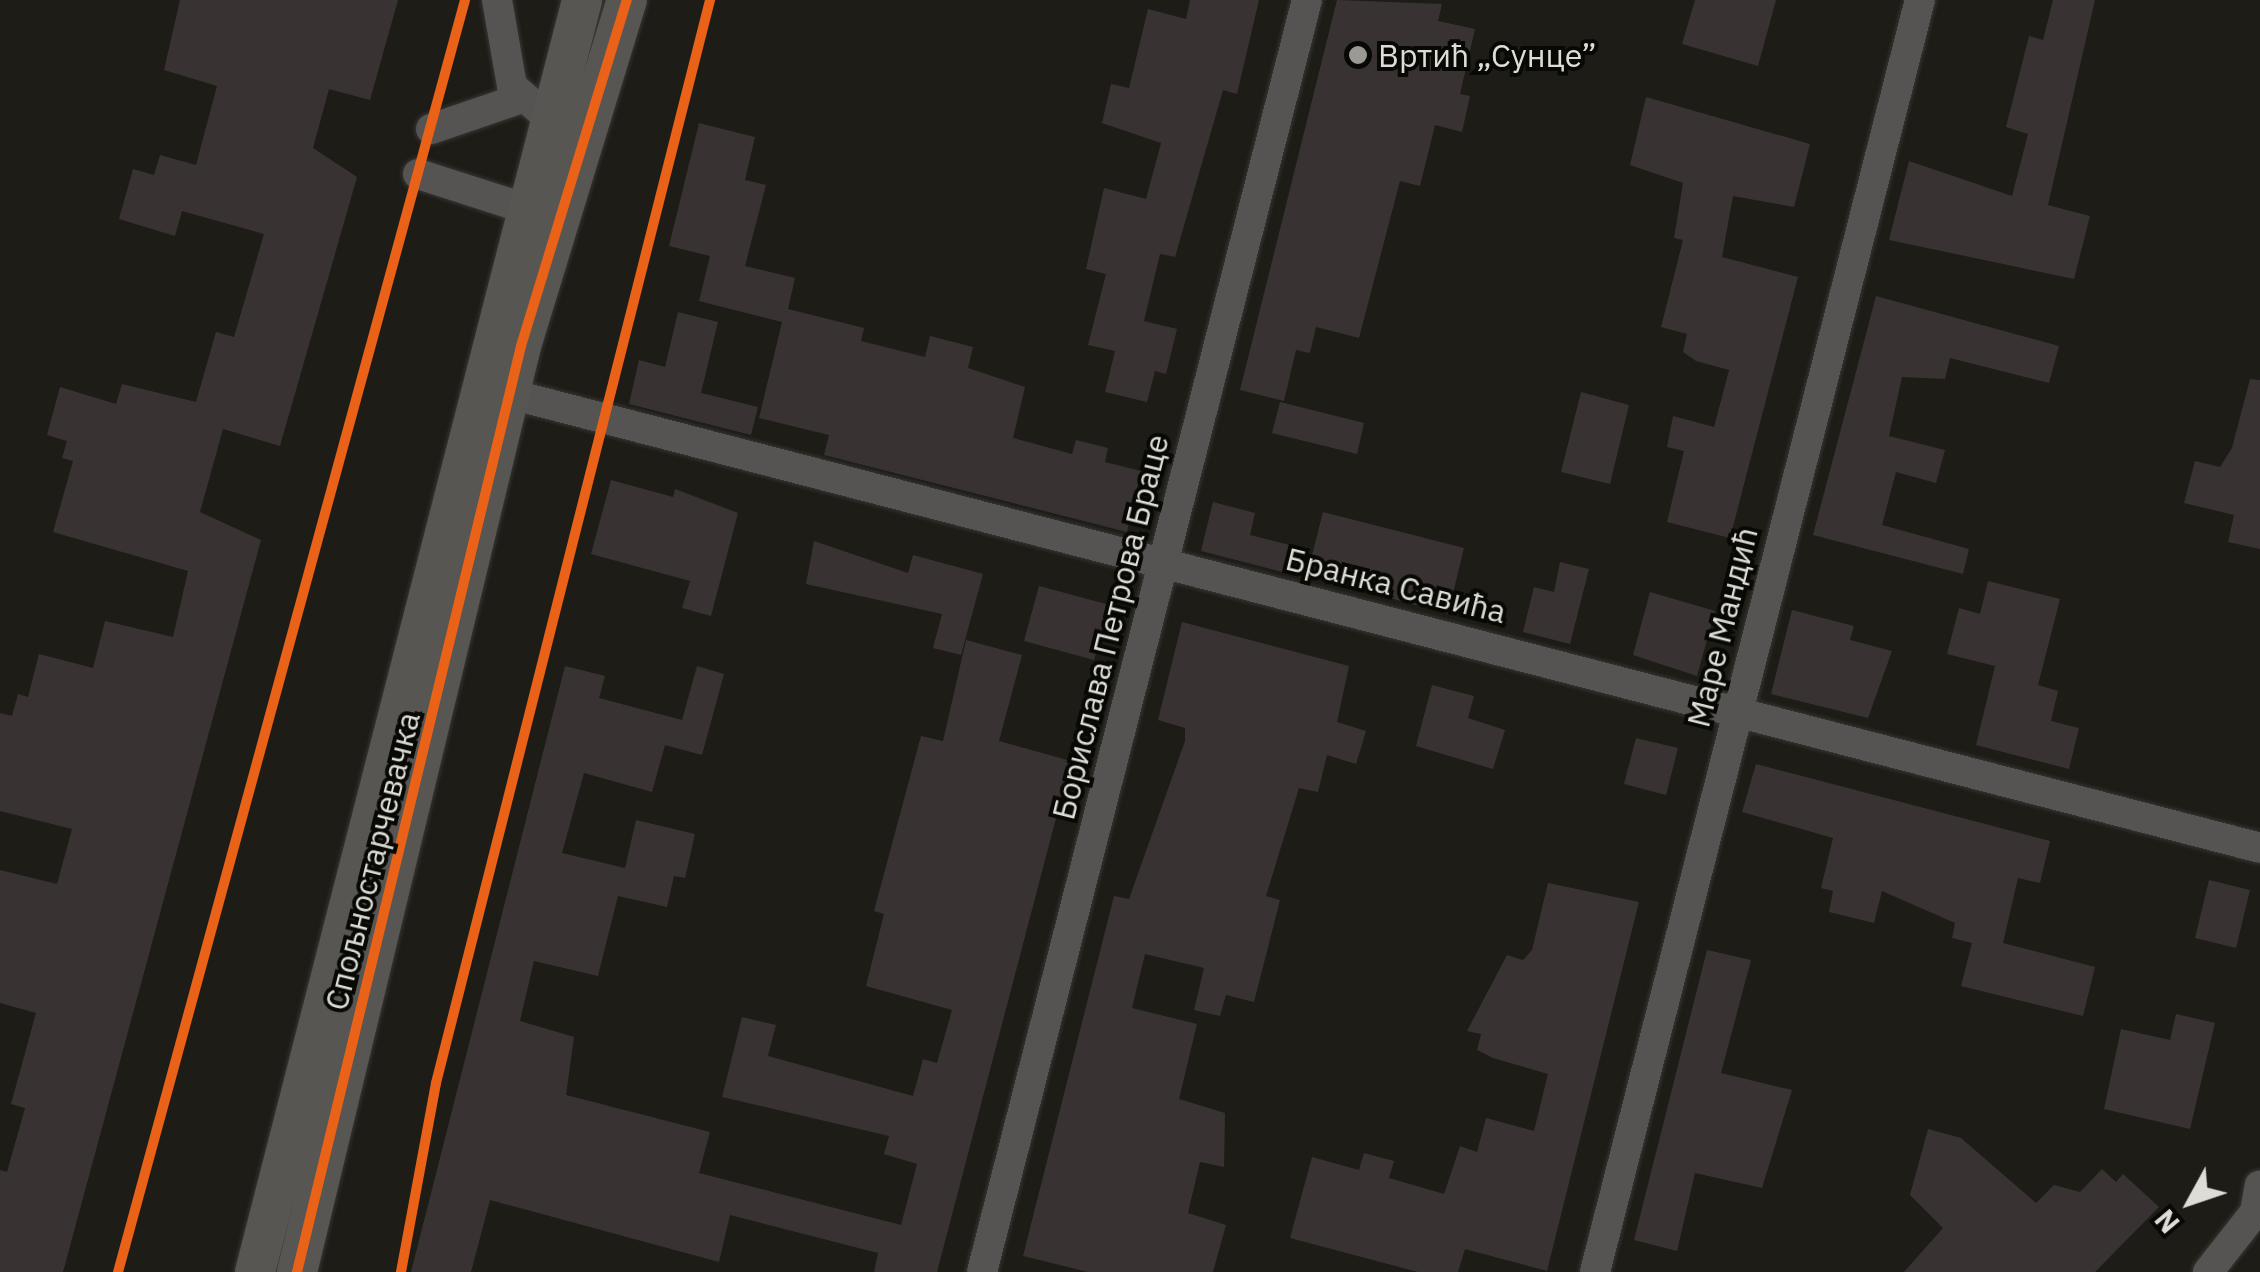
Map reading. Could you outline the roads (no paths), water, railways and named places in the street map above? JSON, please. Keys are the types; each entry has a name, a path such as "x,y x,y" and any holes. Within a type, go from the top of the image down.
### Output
{"street":[{"path":"430,129 535,110 497,0"},
{"name":"Спољностарчевачка","path":"255,1272 528,209 535,110 582,0"},
{"name":"Спољностарчевачка","path":"298,1272 514,394 627,0"},
{"name":"Борислава Петрова Браце","path":"982,1272 1307,0"},
{"name":"Маре Мандић","path":"1595,1272 1920,0"},
{"path":"418,174 528,209"},
{"name":"Бранка Савића","path":"514,394 1162,563 1737,707 2260,848"},
{"path":"2208,1272 2258,1198"}],"place":[{"name":"Вртић „Сунце”","path":"1358,55"}]}
